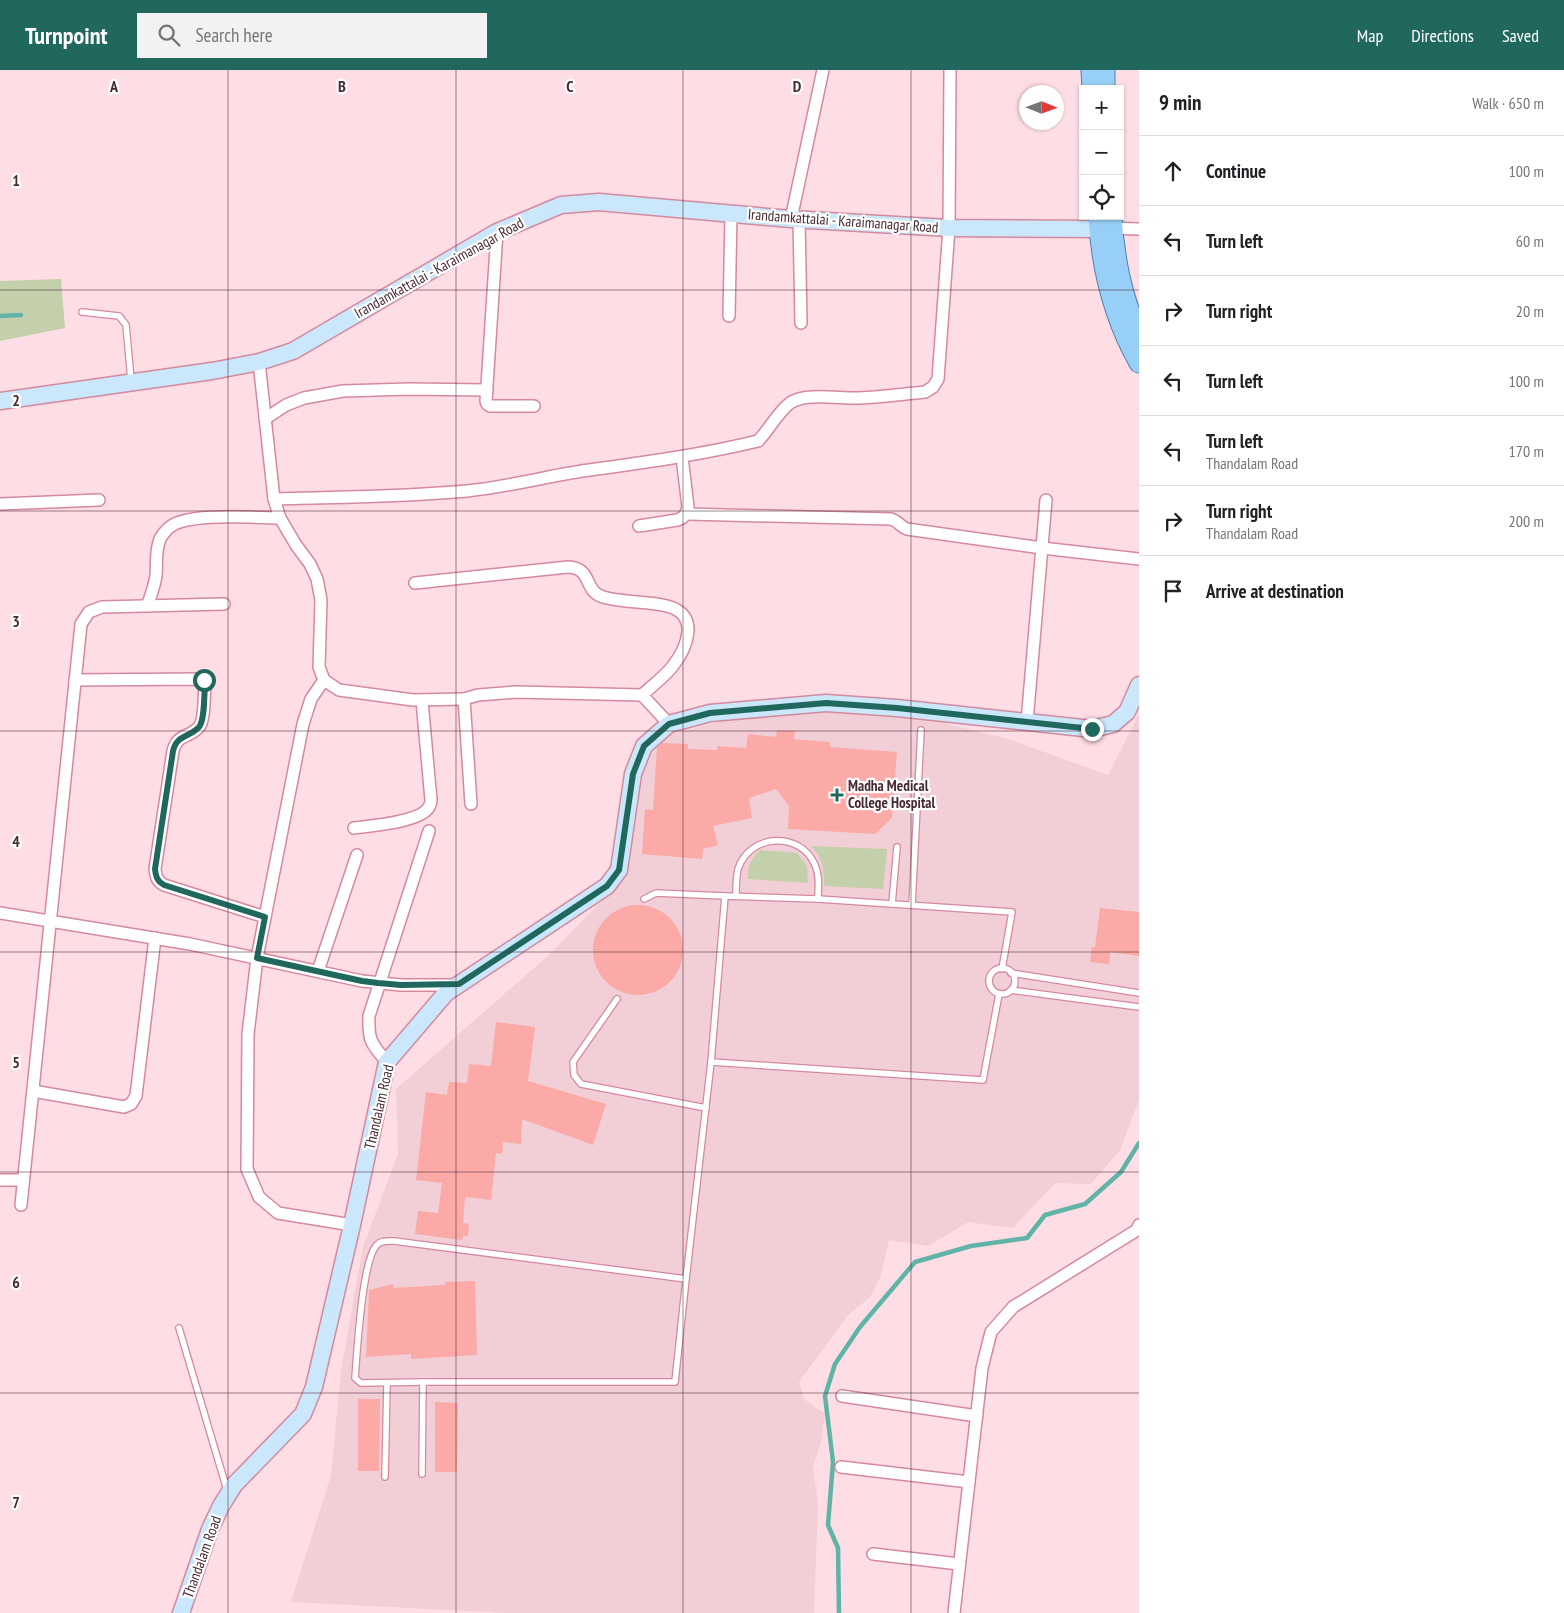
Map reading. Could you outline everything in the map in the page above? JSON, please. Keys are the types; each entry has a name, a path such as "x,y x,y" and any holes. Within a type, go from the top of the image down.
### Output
{"main road":[{"path":"1091,70 1092,85"},
{"path":"1105,70 1106,85"},
{"path":"1106,222 1132,318 1139,334"},
{"path":"1106,222 1104,265 1119,323 1139,363"}],"street":[{"path":"800,323 795,219 823,70"},
{"path":"274,499 468,491 500,487 549,476 682,457 758,441 791,402 803,398 858,398 925,392 933,387 938,379 949,228 950,70"},
{"name":"Irandamkattalai - Karaimanagar Road","path":"0,401 212,371 259,362 293,352 497,232 561,205 599,202 795,219 949,228 1106,222"},
{"path":"729,316 731,214"},
{"path":"1106,222 1139,229"},
{"path":"497,232 486,401 490,406 534,406"},
{"path":"259,362 274,499 280,518 310,564 317,579 321,600 318,667 324,680 339,690 422,701 464,699 478,695 516,692 642,695 672,666 688,639 688,622 681,611 666,606 618,601 599,596 590,587 585,573 578,567 415,583"},
{"path":"265,419 286,405 304,398 343,391 409,389 487,390"},
{"path":"639,526 677,520 683,518 686,514 688,507 682,457"},
{"path":"0,504 99,500"},
{"path":"1027,722 1046,500"},
{"path":"686,514 891,519 896,520 902,527 907,529 1042,548 1139,559"},
{"path":"147,606 153,592 156,577 157,551 161,537 170,526 188,520 216,517 280,518"},
{"path":"21,1205 81,624 89,612 102,607 224,604"},
{"path":"75,680 204,680 200,727 178,740 173,751 155,869 156,877 164,885 265,917"},
{"path":"324,680 311,699 303,724 257,958 248,1034 247,1170 259,1197 278,1213 352,1225"},
{"name":"Thandalam Road","path":"181,1613 210,1529 228,1494 234,1485 302,1414 314,1387 352,1225 387,1062 446,993 607,886 619,870 633,774 644,746 669,724 710,713 826,703 897,708 1092,729 1114,724 1127,712 1139,685"},
{"path":"642,695 669,724"},
{"path":"464,699 471,804"},
{"path":"354,828 412,818 422,814 429,808 431,800 422,701"},
{"path":"387,1062 374,1047 368,1034 369,1016 378,983 429,832"},
{"path":"318,970 357,855"},
{"path":"0,913 155,938 378,983 401,985 459,984"},
{"path":"33,1091 124,1106 131,1104 136,1096 155,938"},
{"path":"0,1180 24,1180"},
{"path":"954,1613 982,1368 990,1332 1013,1307 1137,1230 1139,1225"},
{"path":"842,1396 977,1416"},
{"path":"841,1467 969,1482"},
{"path":"873,1554 959,1564"}],"lane":[{"path":"82,312 119,316 126,325 131,382"},
{"path":"912,905 920,730"},
{"path":"736,896 738,869 745,856 756,846 769,841 783,840 803,849 813,860 818,873 818,899"},
{"path":"892,904 897,847"},
{"path":"644,899 656,893 818,899 1012,912 1002,969"},
{"path":"686,1279 394,1241 382,1242 373,1251 365,1275 355,1378 361,1384 423,1382 675,1382 711,1062 725,896"},
{"path":"1011,973 1014,983 1011,990 1005,994 998,994 993,990 989,981 993,972 1002,969 1011,973 1139,993"},
{"path":"1011,990 1139,1007"},
{"path":"711,1062 983,1080 998,994"},
{"path":"617,999 572,1062 574,1075 581,1084 706,1108"},
{"path":"178,1328 228,1494"},
{"path":"422,1474 423,1382"},
{"path":"385,1477 387,1384"}],"shaded area":[{"path":"817,712 927,719 1008,739 1108,775 1139,714 1139,1100 1120,1150 1091,1184 1055,1183 1013,1228 968,1222 928,1246 889,1240 880,1278 870,1297 848,1315 799,1382 804,1399 825,1414 821,1443 813,1466 818,1503 814,1613 506,1613 291,1602 331,1475 341,1370 363,1247 398,1154 396,1089 551,953 624,878 638,780 656,738 735,718"}],"green space":[{"path":"61,279 65,328 0,341 0,281"},
{"path":"811,846 887,849 883,889 824,886 822,864"},
{"path":"760,850 797,853 807,866 808,883 748,879 750,863"}],"building":[{"name":"Madha Medical College Hospital","path":"777,730 795,731 794,739 830,742 830,747 897,752 892,818 875,834 788,829 789,806 776,789 749,798 752,818 713,826 718,845 703,849 702,859 642,854 645,809 653,810 657,748 662,743 688,744 688,749 717,750 717,746 746,748 748,734 776,737"},
{"path":"638,905 655,908 670,918 680,933 683,950 680,967 670,982 655,992 638,995 621,992 606,982 596,967 593,950 596,933 606,918 621,908"},
{"path":"1100,908 1139,912 1139,956 1110,952 1109,964 1090,962 1092,947 1095,947"},
{"path":"496,1022 535,1027 528,1081 606,1104 593,1145 522,1119 521,1144 503,1142 502,1154 496,1153 491,1200 465,1197 463,1223 469,1224 468,1236 463,1236 462,1240 415,1234 418,1211 438,1213 442,1183 416,1180 426,1092 447,1095 449,1082 467,1083 469,1064 491,1066"},
{"path":"475,1281 477,1355 411,1359 411,1354 366,1357 369,1290 393,1284 393,1288 445,1285 445,1282"},
{"path":"358,1399 380,1399 379,1471 358,1471"},
{"path":"435,1402 458,1403 457,1472 435,1472"}],"waterway":[{"path":"0,316 21,315"},
{"path":"839,1613 838,1548 828,1525 833,1462 825,1396 835,1364 860,1327 915,1262 971,1246 1027,1238 1045,1215 1085,1204 1121,1172 1139,1143"}],"place":[{"name":"Madha Medical College Hospital","path":"837,795"}],"route":[{"path":"204,680 200,727 178,740 174,745 155,869 159,882 265,917 257,958 362,981 401,985 459,984 607,886 619,870 633,774 644,746 669,724 710,713 826,703 897,708 1092,729"}]}
